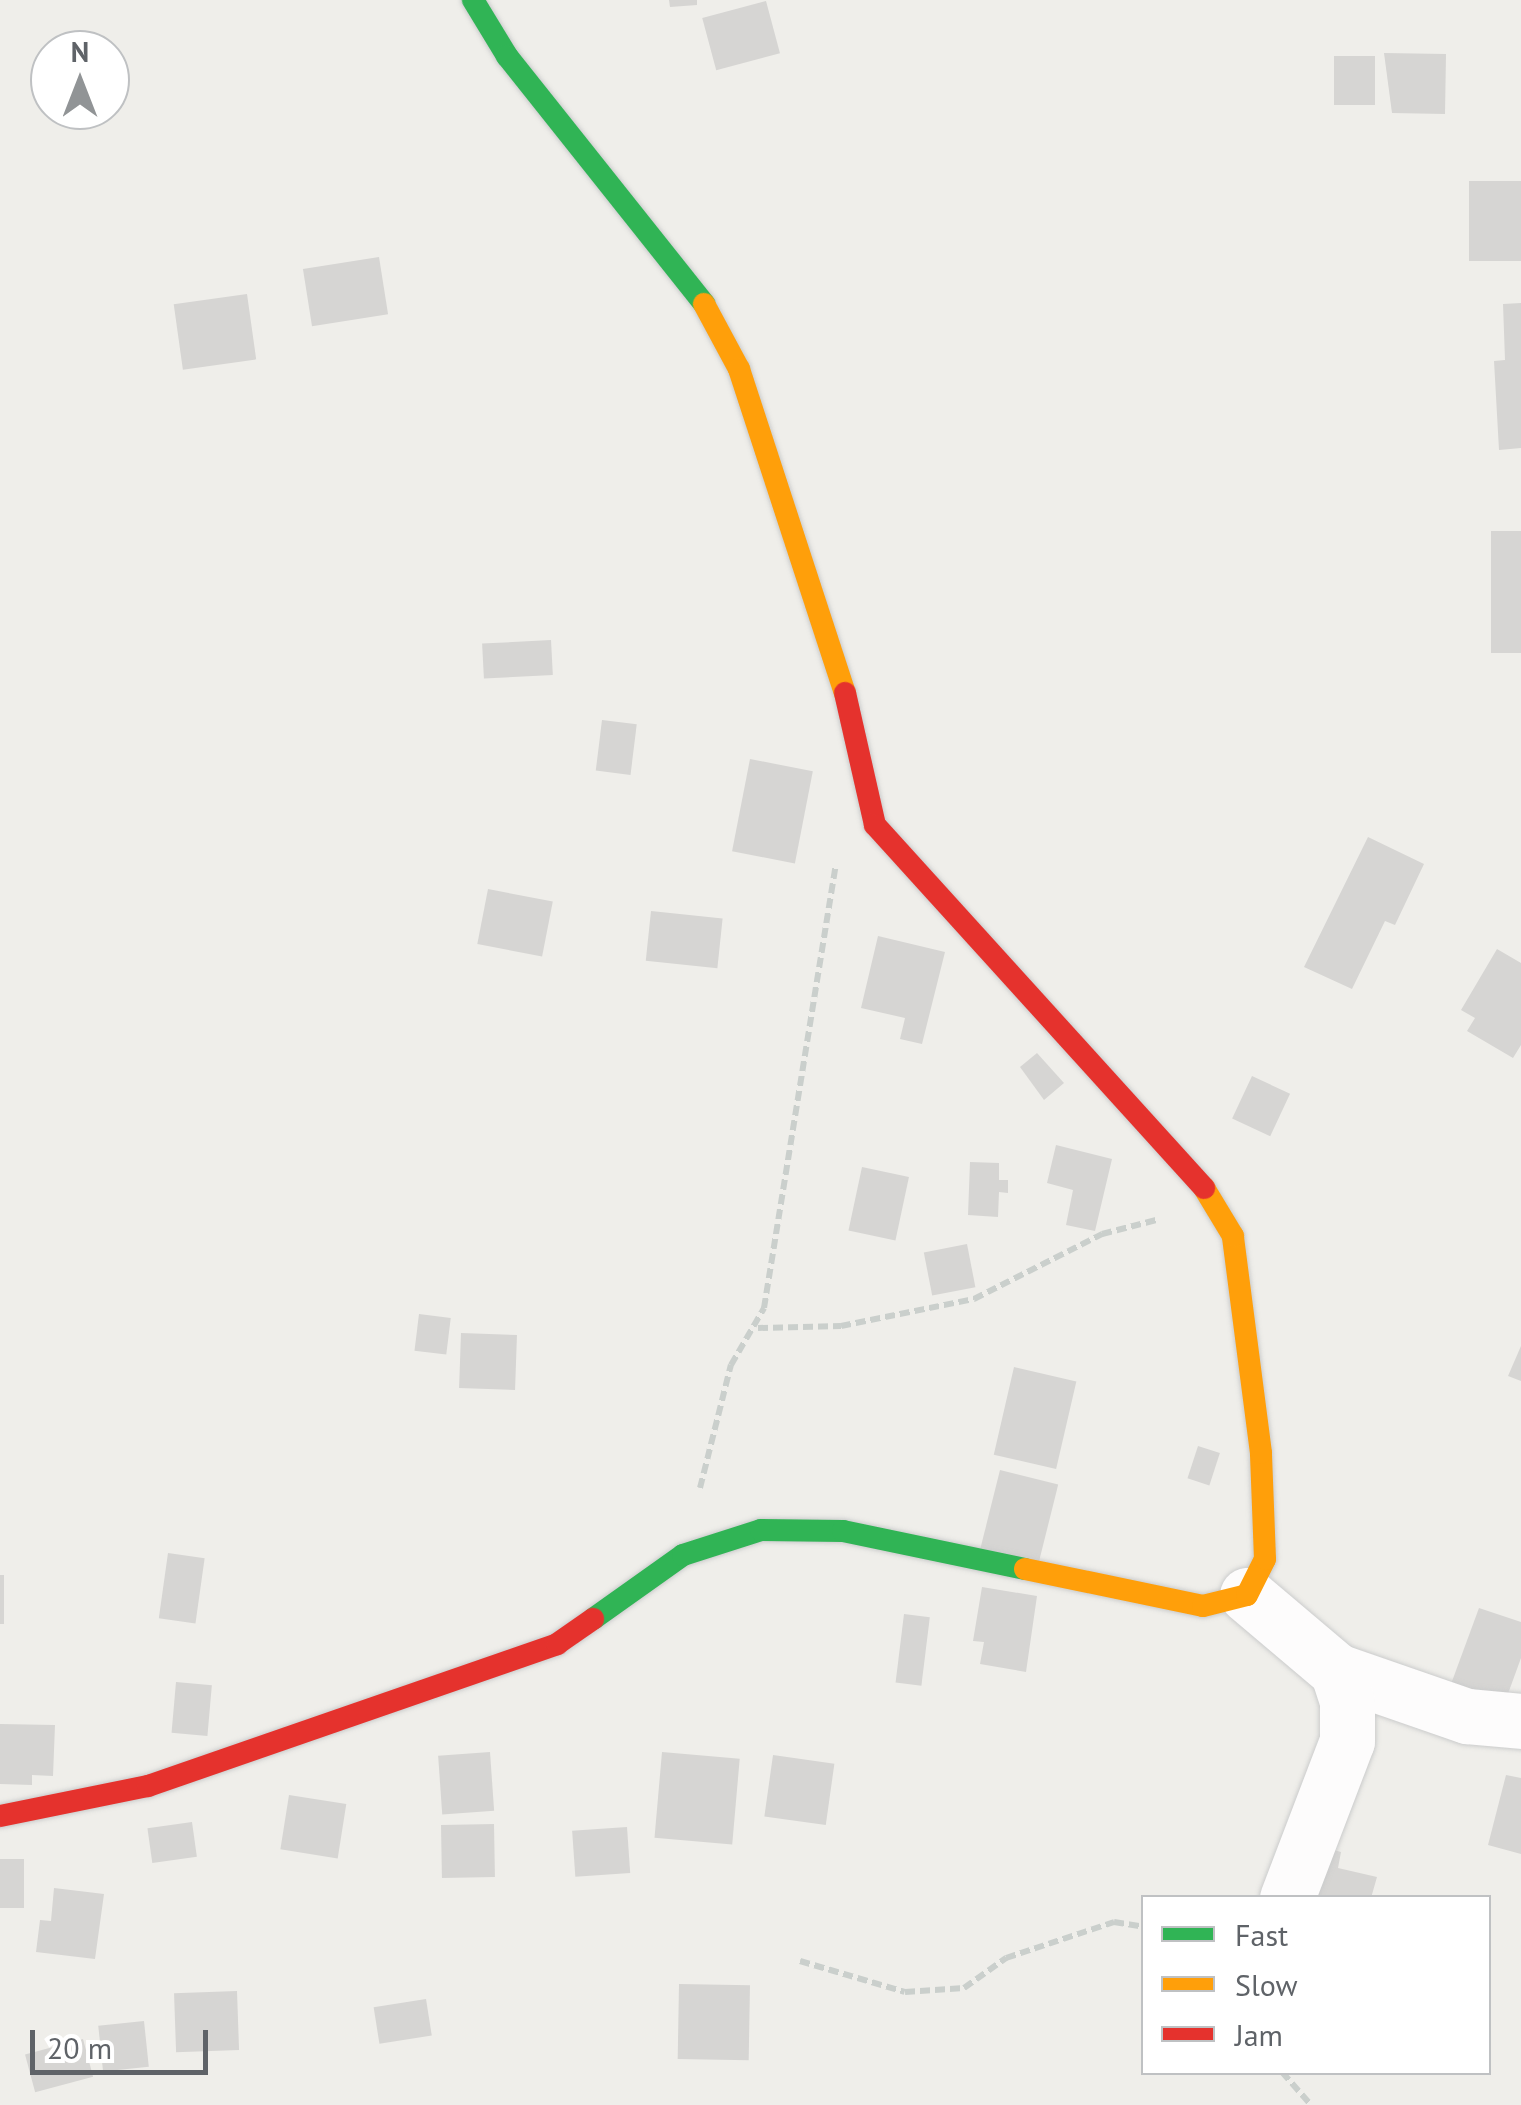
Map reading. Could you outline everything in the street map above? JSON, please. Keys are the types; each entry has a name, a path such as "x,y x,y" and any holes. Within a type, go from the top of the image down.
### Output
{"street":[{"path":"0,1816 148,1786 557,1644 683,1555 761,1530 844,1532 1203,1606 1247,1595 1265,1559 1261,1453 1232,1236 1194,1171 1110,1091 875,825 836,656 740,369 691,280 507,56 473,0"},
{"path":"1247,1595 1336,1671 1467,1716 1521,1721"},
{"path":"1289,1895 1347,1740 1347,1702 1336,1671"}],"path":[{"path":"683,1555 731,1365 758,1328 833,868 875,825"},
{"path":"758,1328 840,1326 974,1299 1102,1234 1177,1215 1211,1198"},
{"path":"800,1962 906,1992 964,1988 1006,1958 1114,1922 1141,1926"},
{"path":"1285,2075 1311,2105"}],"building":[{"path":"669,0 697,0 697,5 670,7"},
{"path":"766,1 780,53 716,70 702,18"},
{"path":"1384,53 1446,54 1445,114 1392,113"},
{"path":"1334,56 1375,56 1375,105 1334,105"},
{"path":"1469,181 1521,181 1521,261 1469,261"},
{"path":"379,257 388,314 312,326 303,269"},
{"path":"247,294 256,359 183,370 174,304"},
{"path":"1521,303 1521,448 1499,450 1494,361 1505,360 1503,304"},
{"path":"1491,531 1521,531 1521,653 1491,653"},
{"path":"551,640 553,675 484,679 482,644"},
{"path":"602,720 637,724 631,775 596,771"},
{"path":"750,759 813,771 795,863 732,851"},
{"path":"1368,837 1424,864 1395,925 1385,921 1352,989 1304,967"},
{"path":"488,889 553,902 542,957 477,944"},
{"path":"651,911 723,919 717,968 646,961"},
{"path":"878,936 945,952 922,1044 900,1039 905,1018 861,1008"},
{"path":"1497,949 1521,963 1521,1045 1513,1058 1467,1031 1475,1018 1461,1010"},
{"path":"1037,1053 1064,1083 1044,1100 1020,1067"},
{"path":"1252,1076 1290,1094 1270,1136 1232,1119"},
{"path":"1056,1145 1112,1159 1095,1231 1066,1225 1073,1190 1047,1183"},
{"path":"970,1162 999,1163 999,1180 1008,1180 1008,1193 999,1192 998,1217 968,1215"},
{"path":"862,1167 909,1177 895,1241 848,1231"},
{"path":"967,1244 975,1287 932,1296 924,1252"},
{"path":"419,1314 451,1318 446,1355 414,1351"},
{"path":"461,1333 517,1335 515,1390 459,1388"},
{"path":"1521,1346 1521,1381 1508,1376"},
{"path":"1014,1367 1076,1381 1056,1469 994,1455"},
{"path":"1198,1446 1220,1453 1209,1485 1187,1478"},
{"path":"1000,1470 1058,1485 1039,1563 980,1549"},
{"path":"168,1553 205,1558 195,1624 159,1618"},
{"path":"0,1575 4,1575 4,1624 0,1624"},
{"path":"982,1587 1037,1596 1026,1672 980,1664 984,1642 973,1641"},
{"path":"1479,1608 1521,1622 1521,1658 1505,1702 1451,1684"},
{"path":"904,1614 930,1617 921,1686 896,1682"},
{"path":"176,1682 212,1685 207,1736 172,1733"},
{"path":"0,1724 55,1725 53,1776 32,1775 32,1785 0,1784"},
{"path":"490,1752 494,1811 442,1814 438,1756"},
{"path":"662,1752 740,1759 732,1844 655,1838"},
{"path":"773,1755 834,1764 826,1825 764,1816"},
{"path":"1506,1775 1521,1778 1521,1854 1488,1845"},
{"path":"289,1795 346,1804 338,1858 280,1849"},
{"path":"192,1822 197,1857 152,1863 147,1828"},
{"path":"494,1824 495,1877 442,1878 441,1825"},
{"path":"627,1827 630,1873 575,1877 572,1831"},
{"path":"1320,1846 1341,1852 1338,1868 1377,1877 1372,1895 1308,1895"},
{"path":"0,1859 24,1859 24,1908 0,1908"},
{"path":"54,1888 104,1894 95,1959 36,1952 40,1920 51,1921"},
{"path":"679,1984 750,1985 749,2060 678,2059"},
{"path":"237,1991 239,2050 176,2052 174,1993"},
{"path":"426,1999 432,2036 379,2044 374,2007"},
{"path":"144,2021 149,2067 103,2072 98,2026"},
{"path":"83,2039 93,2077 35,2092 25,2055"}],"traffic: fast":[{"path":"473,0 507,56 704,304"},
{"path":"593,1619 683,1555 761,1530 843,1531 1025,1569"}],"traffic: slow":[{"path":"704,304 739,369 845,693"},
{"path":"1025,1569 1203,1606 1247,1595 1265,1559 1261,1453 1233,1236 1204,1188"}],"traffic: jam":[{"path":"845,693 875,825 1204,1188"},
{"path":"0,1816 148,1786 557,1644 593,1619"}]}
